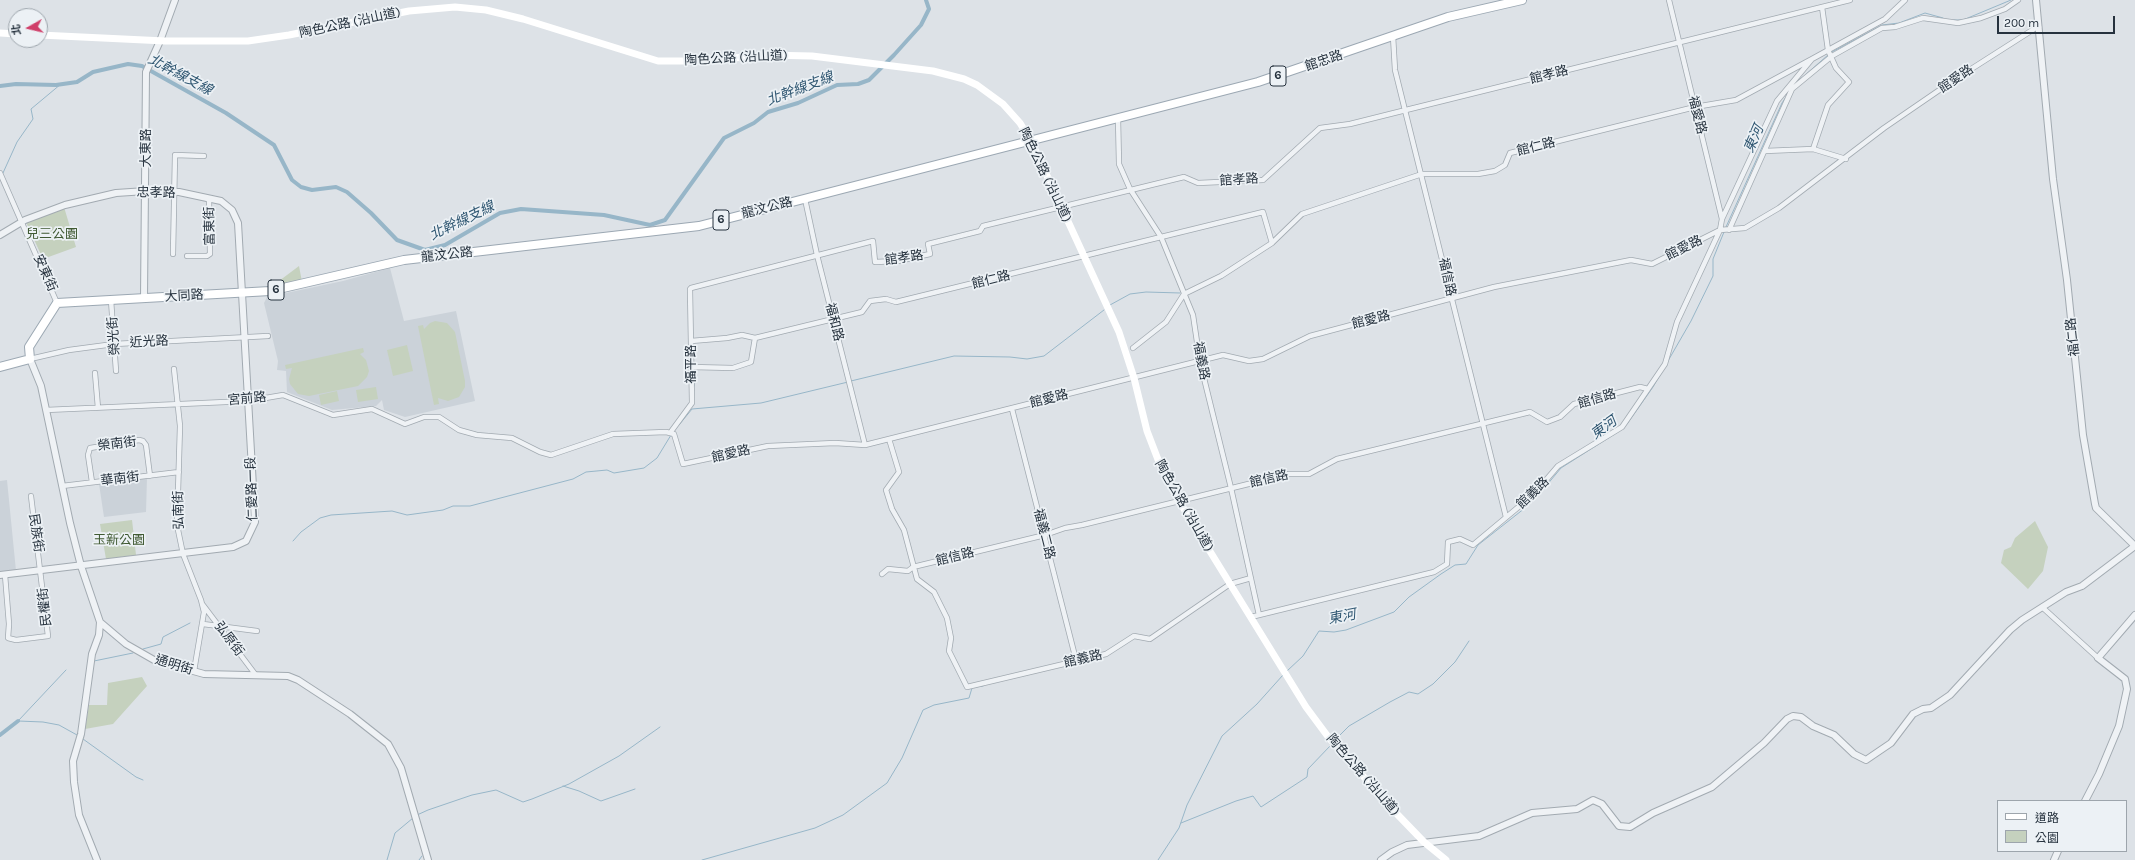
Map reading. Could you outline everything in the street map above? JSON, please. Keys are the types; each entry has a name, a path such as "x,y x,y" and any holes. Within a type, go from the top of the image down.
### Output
{"main road":[{"name":"館忠路","path":"1031,141 1271,78 1448,17 1522,0"},
{"name":"陶色公路 (沿山道)","path":"48,35 160,41 248,41 289,35 409,11 455,7 486,10 523,19 658,61 703,61 785,55 933,71 977,85 1003,104 1020,123 1031,141 1119,332 1134,378 1147,431 1156,457 1179,501 1286,676 1329,738 1424,842 1446,860"},
{"name":"龍汶公路","path":"404,260 699,226 1031,141"},
{"name":"大同路","path":"57,303 270,291 404,260"},
{"path":"0,368 30,359 29,347 57,303"}],"street":[{"path":"160,41 175,0"},
{"name":"福愛路","path":"1668,0 1722,219 1720,230"},
{"name":"館孝路","path":"691,288 817,255 874,242 875,262 898,261 930,254 928,244 980,231 983,226 1184,176 1198,183 1262,180 1320,128 1350,124 1679,43 1822,7 1836,2 1850,0"},
{"name":"館仁路","path":"1184,294 1221,276 1272,243 1302,214 1422,174 1478,174 1494,171 1505,166 1510,153 1695,107 1736,100 1885,19 1905,0"},
{"path":"1729,230 1792,89 1832,56 1882,28 1895,27 1923,18 1958,24 1981,18 2005,9 2018,0"},
{"name":"福仁路","path":"2036,0 2053,179 2068,287 2084,435 2096,508 2135,546 2082,586 2066,592 2042,607"},
{"path":"1813,149 1828,105 1849,82 1836,68 1832,56 1828,50 1822,7"},
{"name":"館愛路","path":"670,433 674,434 683,464 768,446 834,443 865,445 1223,355 1249,360 1264,359 1310,336 1451,300 1494,287 1630,260 1652,264 1720,230 1745,228 1780,208 1846,159 1884,128 1954,80 2039,27"},
{"name":"福信路","path":"1393,36 1395,70 1506,517"},
{"name":"大東路","path":"144,298 146,70 160,41"},
{"path":"1722,219 1777,101 1812,59"},
{"name":"福義路","path":"1118,118 1119,164 1130,189 1161,237 1193,315 1200,362 1231,488 1259,615"},
{"path":"1765,151 1813,149 1846,159"},
{"path":"173,254 175,154 204,156"},
{"name":"安東街","path":"0,173 57,303"},
{"name":"忠孝路","path":"0,235 22,222 70,203 116,193 146,191 174,192 209,198 221,201 232,210 236,216 238,223 242,292"},
{"name":"富東街","path":"187,256 207,256 210,254 209,198"},
{"name":"福和路","path":"806,198 817,255 865,445"},
{"name":"館仁路","path":"691,341 727,338 742,334 755,338 862,312 870,301 886,299 896,302 1263,212 1272,243"},
{"name":"館義路","path":"1251,617 1434,572 1447,564 1448,542 1460,539 1473,545 1534,494 1558,466 1622,427 1665,364 1677,322 1720,230"},
{"name":"福平路","path":"670,433 692,403 691,288"},
{"name":"仁愛路一段","path":"3,575 41,569 81,566 183,554 240,545 246,541 255,522 242,292"},
{"path":"1133,348 1166,322 1184,294"},
{"name":"榮光街","path":"111,300 116,372"},
{"name":"近光路","path":"30,359 69,350 114,344 268,336"},
{"path":"691,367 733,368 751,362 755,338"},
{"path":"30,359 41,386 81,566 100,622 99,635 92,654 81,734 73,761 74,782 79,815 97,860"},
{"name":"弘南街","path":"174,369 179,404 177,525 183,554 202,605 203,624 194,671"},
{"path":"95,373 98,408"},
{"name":"館信路","path":"882,574 888,569 908,571 914,567 1045,535 1065,528 1082,526 1288,474 1310,474 1337,459 1530,412 1547,422 1560,417 1574,404 1640,387 1648,389"},
{"name":"宮前路","path":"46,410 248,401 283,395 333,415 372,409 405,424 424,418 439,417 459,430 477,435 512,438 540,452 551,455 613,434 670,433"},
{"name":"福義二路","path":"1012,409 1076,660"},
{"path":"889,439 899,472 886,490 892,509 904,530 914,567"},
{"name":"榮南街","path":"92,482 88,455 90,448 139,440 145,442 150,476"},
{"name":"華南街","path":"62,486 179,472"},
{"name":"民族街","path":"31,496 41,569"},
{"name":"館義路","path":"914,567 917,579 934,592 946,616 951,638 949,651 967,687 1106,654 1134,636 1150,639 1230,584 1251,578"},
{"name":"民權街","path":"3,575 9,624 8,638 16,640 48,636 41,569"},
{"name":"弘原街","path":"202,605 220,626 254,674"},
{"path":"1381,860 1402,847 1424,842 1479,836 1532,813 1577,809 1593,800 1602,804 1619,826 1630,827 1653,813 1712,787 1764,743 1787,719 1793,716 1801,717 1813,726 1834,735 1854,754 1866,760 1891,743 1913,714 1923,709 1931,708 1946,699 2010,630 2042,607 2098,658 2125,679 2127,689 2119,726 2099,774 2086,800"},
{"path":"2098,658 2135,615"},
{"name":"通明街","path":"100,622 126,644 154,660 194,671 228,675 254,674 288,676 298,680 350,714 388,744 401,768 428,860"},
{"path":"203,624 257,631"}],"shaded area":[{"path":"390,268 404,321 456,311 475,401 405,417 384,410 382,400 376,406 332,410 287,392 286,371 277,370 278,361 264,303 267,297 343,281"},
{"path":"147,478 146,512 104,517 99,484"},
{"path":"7,480 16,571 0,573 0,481"}],"green space":[{"name":"兒三公園","path":"64,207 76,247 43,259 26,222"},
{"path":"299,266 302,282 275,286 279,281"},
{"path":"435,321 447,323 455,332 465,387 459,397 448,401 438,398 439,404 434,405 418,326 423,325 424,329 430,323"},
{"path":"407,345 413,371 393,376 387,350"},
{"path":"363,348 364,352 360,354 366,360 369,371 367,377 358,386 309,396 298,394 290,384 289,379 292,368 286,369 285,365"},
{"path":"376,387 378,399 358,402 356,390"},
{"path":"337,391 339,401 321,405 319,395"},
{"name":"玉新公園","path":"132,520 136,555 106,559 100,524"},
{"path":"2035,521 2048,547 2043,571 2028,589 2001,563 2004,550 2011,547 2015,538"},
{"path":"142,677 147,686 113,724 85,729 89,705 107,705 108,683"}],"waterway":[{"name":"北幹線支線","path":"0,86 16,84 56,85 77,82 93,72 128,64 142,66 226,113 274,145 292,180 301,187 312,190 336,187 347,192 371,213 397,240 425,250 445,245 500,213 521,209 604,215 650,225 665,220 724,138 754,123 768,112 798,103 837,85 858,84 869,80 921,25 929,9 926,0"},
{"name":"東河","path":"1954,20 1963,20 2011,0"},
{"name":"東河","path":"1832,52 1882,25 1899,23 1925,13 1943,18"},
{"name":"東河","path":"1796,83 1828,55"},
{"path":"3,173 17,142 33,119 31,109 61,84"},
{"name":"東河","path":"1726,227 1782,103 1788,94"},
{"name":"東河","path":"1627,424 1653,387 1691,321 1713,276 1713,259 1724,232"},
{"path":"1110,305 1130,294 1146,292 1180,293"},
{"path":"851,381 954,356 1010,357 1027,359 1044,356 1104,310"},
{"path":"694,373 694,386"},
{"path":"679,425 692,409 761,403 848,382"},
{"name":"東河","path":"1287,671 1303,656 1319,631 1334,632 1346,630 1394,612 1409,597 1441,574 1455,565 1466,564 1478,545 1525,508 1561,468 1624,428"},
{"path":"293,541 301,532 320,518 331,515 392,511 407,515 443,510 453,506 470,506 573,479 586,472 607,470 614,473 644,468 657,458 671,435"},
{"path":"143,649 161,644 163,637 190,623"},
{"path":"1334,741 1349,726 1390,702 1409,692 1418,694 1433,684 1455,662 1469,641"},
{"path":"94,661 133,653"},
{"path":"19,720 66,670"},
{"name":"東河","path":"1158,860 1179,828 1187,805 1222,736 1257,704 1283,675"},
{"path":"975,687 983,686"},
{"path":"702,860 815,828 843,815 887,783 902,758 923,710 934,705 969,698 972,688"},
{"path":"18,721 43,722 59,725 77,735"},
{"path":"0,735 18,721"},
{"path":"417,815 472,795 496,790 523,802 532,799 569,784 619,756 660,727"},
{"path":"83,739 136,777 143,780"},
{"path":"1181,823 1236,801 1253,796 1261,807 1307,777 1308,769 1331,745"},
{"path":"563,786 579,791 601,801 635,789"},
{"path":"387,860 395,833 413,818"},
{"path":"419,860 422,856"}]}
